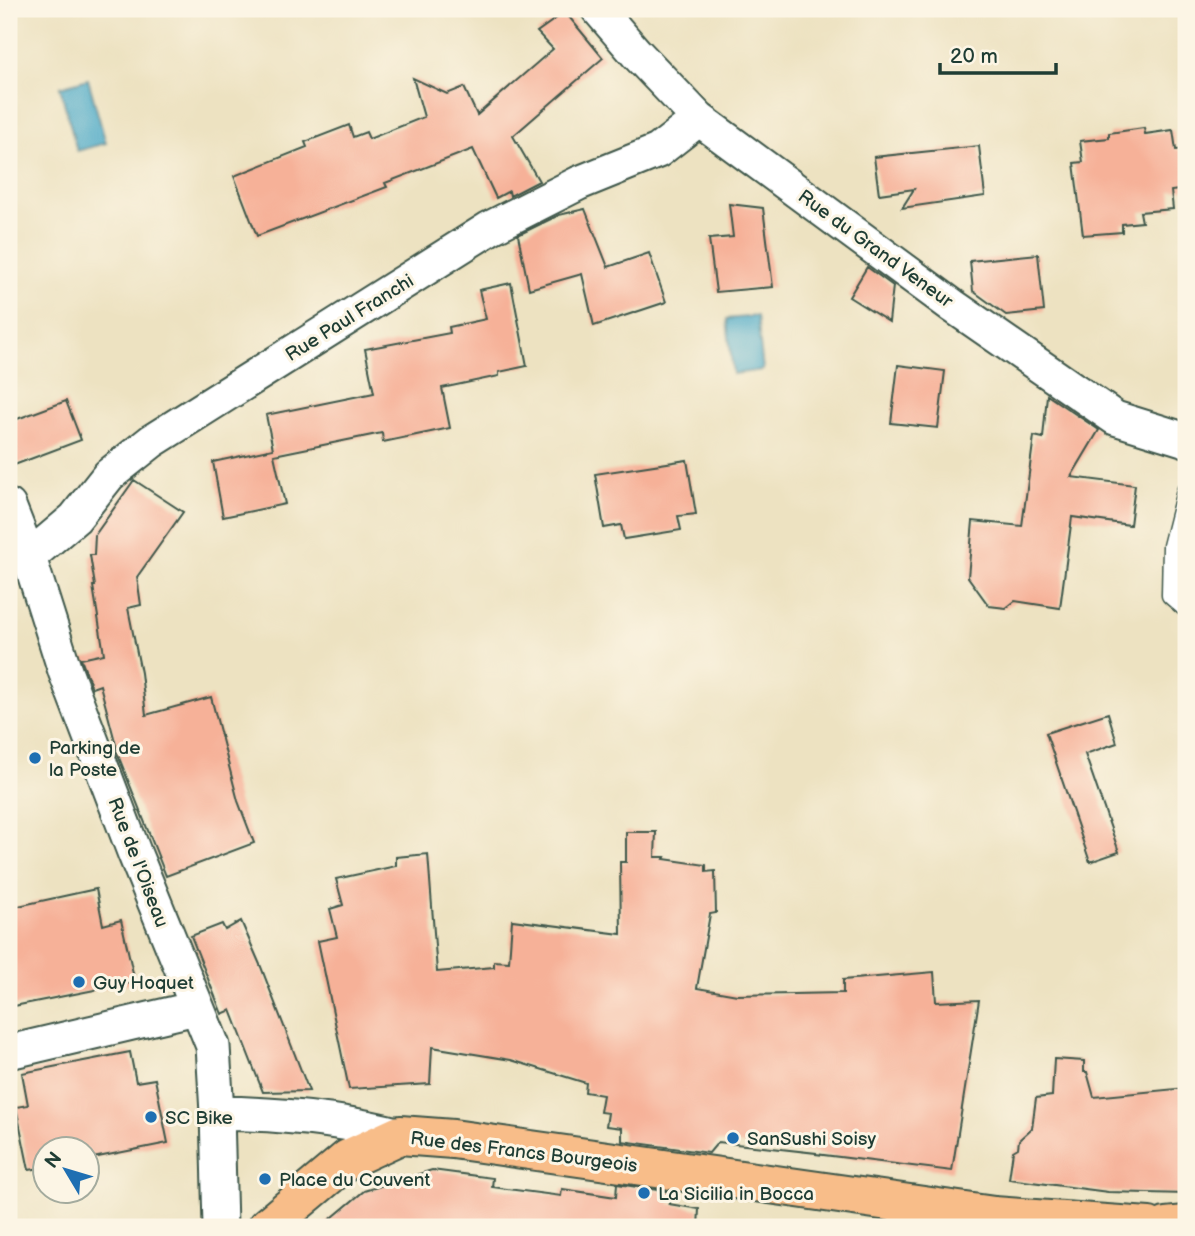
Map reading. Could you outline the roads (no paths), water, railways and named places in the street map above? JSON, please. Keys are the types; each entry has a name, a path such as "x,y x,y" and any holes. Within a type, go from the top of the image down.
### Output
{"main road":[{"name":"Rue des Francs Bourgeois","path":"267,1227 348,1159 400,1135 466,1141 995,1216 1149,1227"},
{"path":"1166,1227 1186,1225"}],"street":[{"name":"Rue du Grand Veneur","path":"598,9 699,119 953,306 1115,418 1186,440"},
{"name":"Rue Paul Franchi","path":"29,557 75,518 109,475 152,441 491,228 579,183 657,151 699,119"},
{"name":"Rue de l'Oiseau","path":"9,506 29,557 65,671 213,1046 220,1227"},
{"path":"9,1052 196,1008"},
{"name":"Rue des Francs Bourgeois","path":"217,1112 309,1118 365,1126 400,1135"}],"lane":[{"path":"1186,491 1172,546 1171,595 1186,608"}],"water":[{"path":"88,79 106,143 77,151 60,87"},
{"path":"757,316 763,370 733,374 727,319"}],"place":[{"name":"Parking de la Poste","path":"35,758"},
{"name":"Guy Hoquet","path":"79,982"},
{"name":"SC Bike","path":"151,1117"},
{"name":"SanSushi Soisy","path":"733,1138"},
{"name":"Place du Couvent","path":"265,1179"},
{"name":"La Sicilia in Bocca","path":"644,1193"}]}
